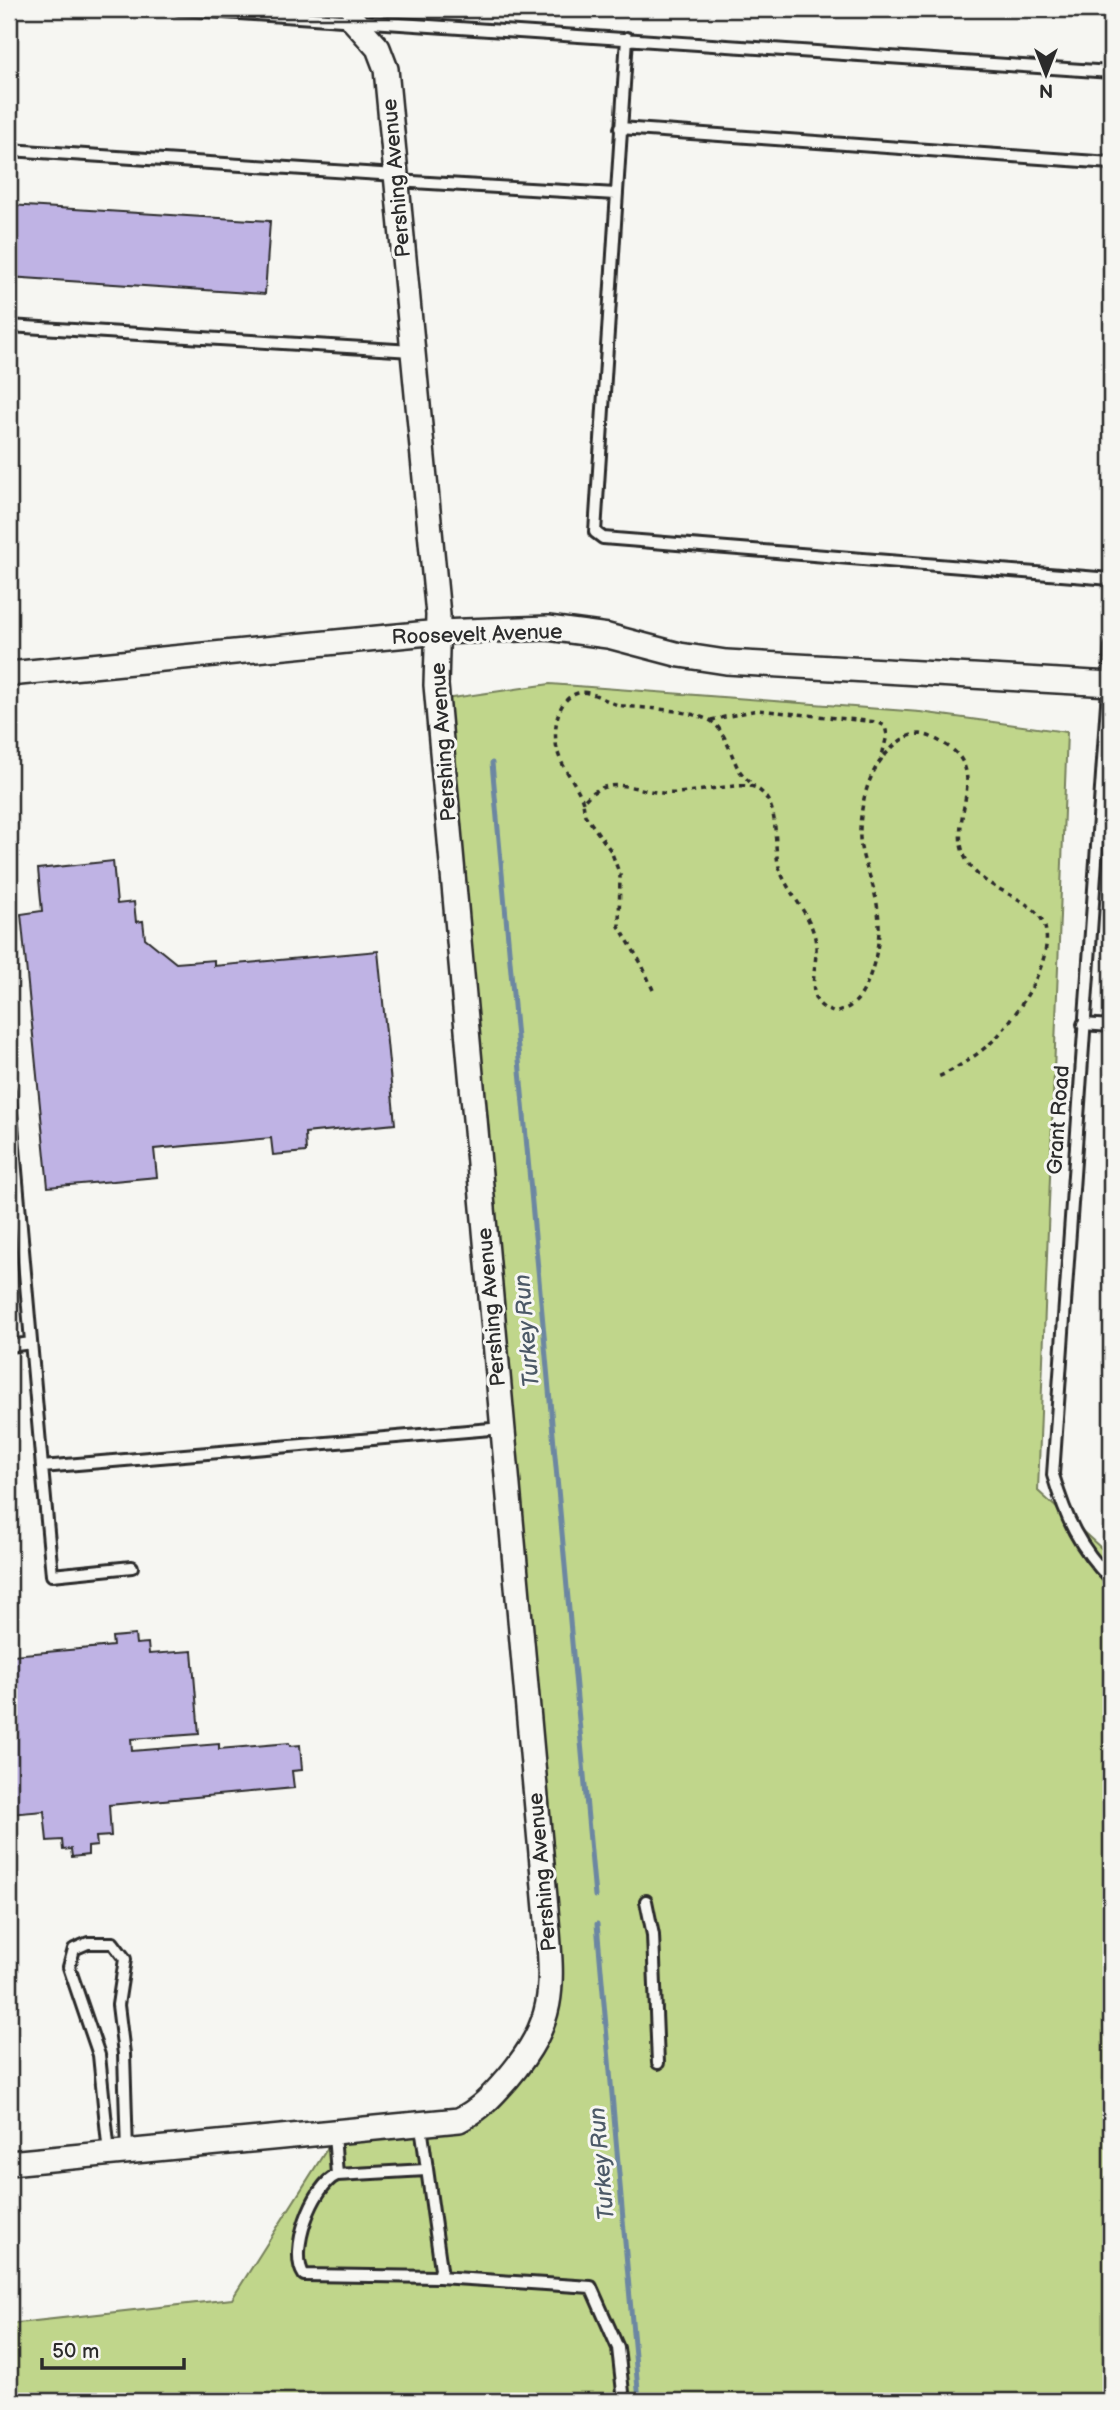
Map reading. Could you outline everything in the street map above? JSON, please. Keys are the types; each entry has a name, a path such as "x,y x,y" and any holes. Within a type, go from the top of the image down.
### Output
{"street":[{"name":"Pershing Avenue","path":"9,2163 421,2126 459,2120 490,2099 539,2036 550,1998 551,1966 436,685 439,632 386,69 378,48 353,20"},
{"name":"Roosevelt Avenue","path":"9,674 439,632 548,628 608,636 680,655 726,662 1110,684"}],"lane":[{"path":"179,9 1111,72"},
{"path":"627,38 595,532 603,538 1111,579"},
{"path":"620,128 1111,163"},
{"path":"9,150 616,194"},
{"path":"9,326 412,351"},
{"name":"Grant Road","path":"1111,646 1053,1475 1065,1517 1090,1558 1111,1580"},
{"path":"1083,1024 1111,1026"},
{"path":"9,1090 14,1205 31,1343 52,1575 132,1567"},
{"path":"9,1346 31,1343"},
{"path":"42,1467 503,1428"},
{"path":"646,1901 653,1936 658,2063"},
{"path":"88,1943 113,1943 125,1959 118,2005 124,2054 118,2153 99,2055 69,1967 74,1949 88,1943"},
{"path":"421,2126 441,2269 439,2277"},
{"path":"334,2134 337,2175"},
{"path":"426,2170 337,2175 327,2179 317,2191 302,2234 298,2263 304,2275 439,2277 591,2287 618,2348 624,2401"}],"path":[{"path":"653,990 619,926 620,875 611,851 585,815 578,784 558,750 558,712 567,700 578,694 592,694 603,701 623,706 661,709 711,720 757,710 877,722 885,726 887,735 880,761"},
{"path":"711,720 719,729 741,774 767,797 774,817 779,866 808,918 815,939 814,995 821,1007 835,1013 849,1009 862,996 881,937 877,900 862,856 860,837 868,782 880,761 901,739 920,734 940,741 958,753 969,780 960,840 964,855 987,884 1038,915 1045,931 1047,948 1041,968 1012,1016 986,1046 938,1077"},
{"path":"583,802 593,790 613,785 685,795 736,785 754,786"}],"green space":[{"path":"550,684 920,712 1067,732 1038,1491 1111,1557 1111,2401 9,2401 9,2324 232,2299 337,2133 459,2120 545,2018 438,700"}],"building":[{"path":"9,205 270,221 265,294 9,277"},
{"path":"113,861 117,904 134,902 136,922 143,921 145,938 176,963 214,960 214,966 378,951 395,1124 305,1133 306,1152 273,1155 271,1138 154,1149 157,1177 48,1187 21,914 42,911 38,869"},
{"path":"135,1635 136,1644 148,1643 149,1654 192,1651 199,1734 131,1739 132,1751 219,1744 219,1749 289,1743 290,1746 300,1745 302,1770 292,1771 294,1788 109,1805 111,1836 96,1837 97,1846 88,1847 88,1855 72,1857 71,1849 63,1850 62,1840 47,1841 44,1811 9,1814 9,1649 12,1648 13,1655 113,1646 112,1637"}],"waterway":[{"name":"Turkey Run","path":"492,763 595,1896"},
{"name":"Turkey Run","path":"597,1924 639,2401"}]}
